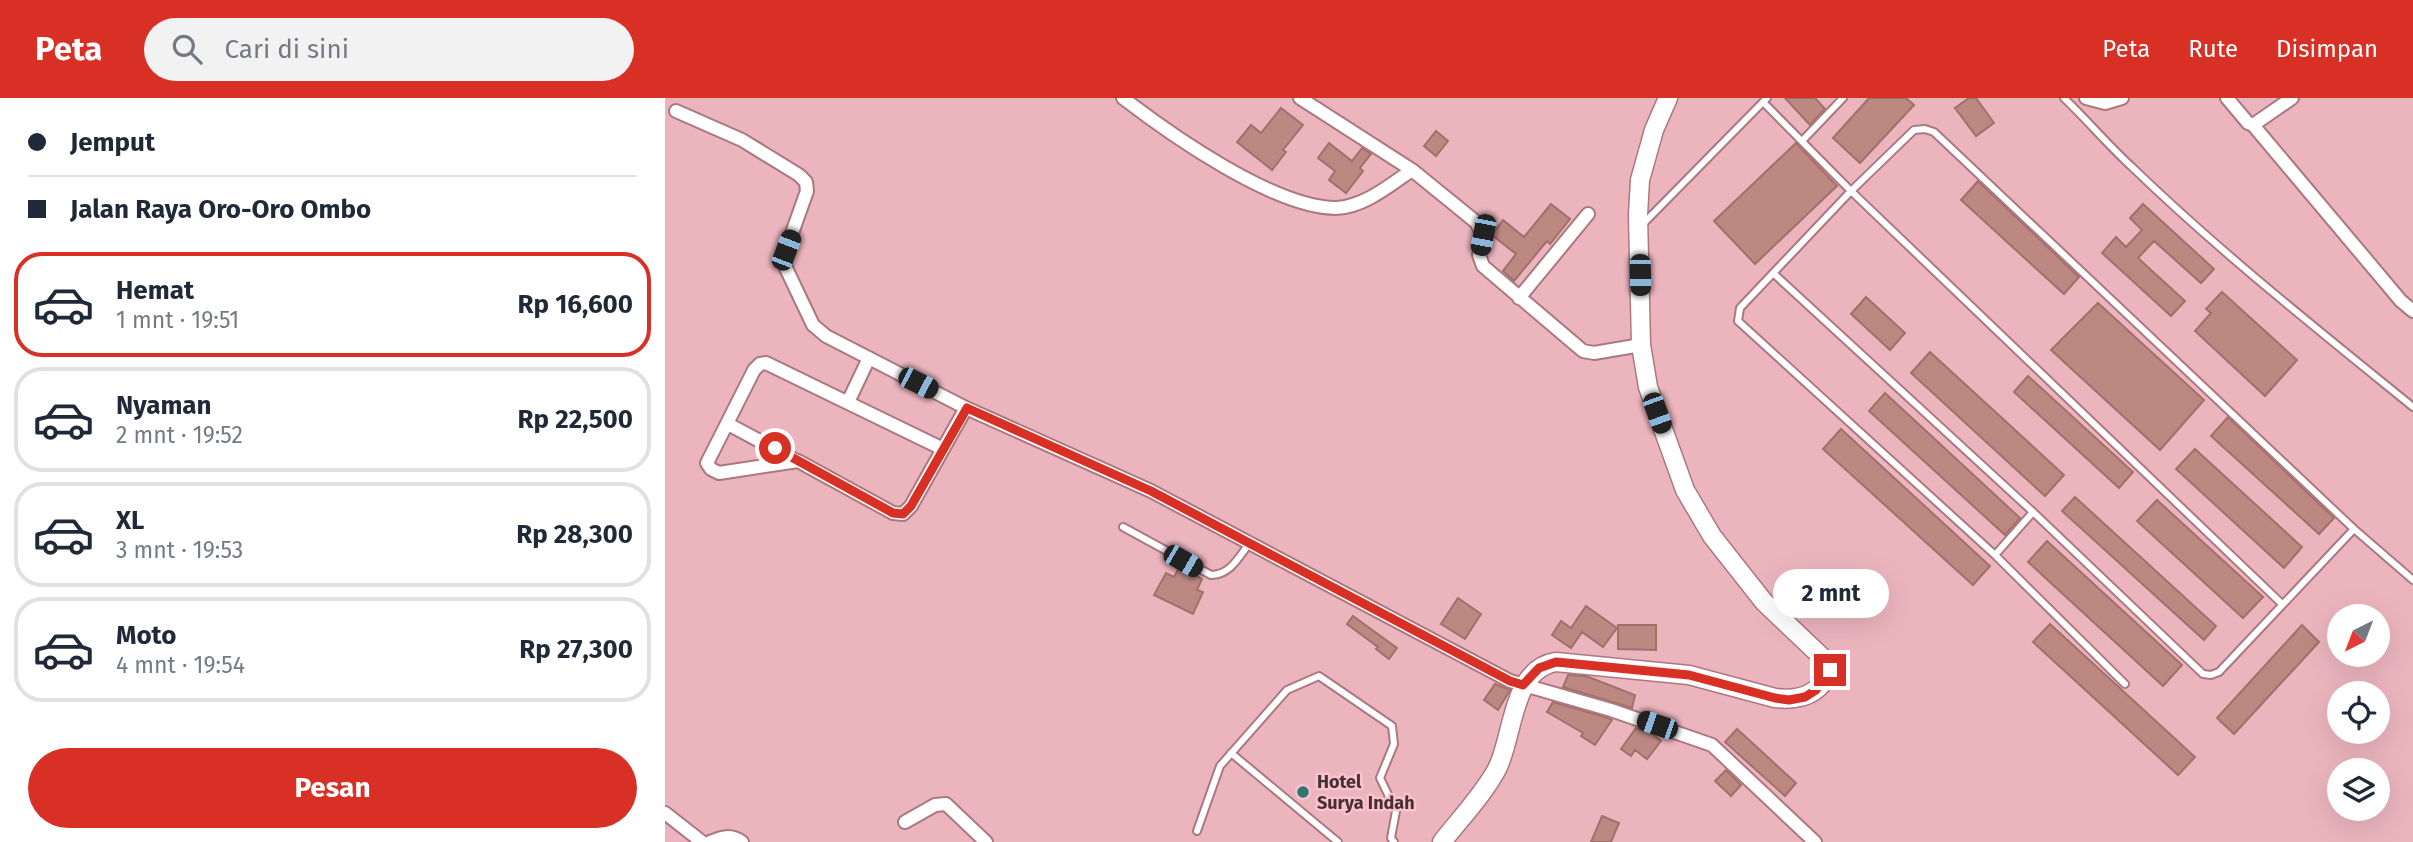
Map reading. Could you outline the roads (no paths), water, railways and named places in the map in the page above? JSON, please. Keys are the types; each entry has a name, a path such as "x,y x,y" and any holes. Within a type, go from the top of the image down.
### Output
{"main road":[{"path":"1442,842 1496,770 1523,685 1539,668 1556,662 1689,675 1775,698 1797,699 1816,690 1830,670 1825,660 1764,602 1712,536 1693,506 1648,387 1641,345 1640,180 1654,130 1668,98"}],"street":[{"path":"1123,98 1160,127 1196,149 1272,192 1304,203 1336,208 1351,205 1372,197 1412,170"},
{"path":"1300,98 1412,170 1476,222 1483,235 1480,260 1483,266 1583,351 1594,353 1641,345"},
{"path":"2086,98 2105,103 2122,98"},
{"path":"2227,98 2248,123 2253,125 2401,301 2413,311"},
{"path":"2253,125 2292,98"},
{"path":"676,111 766,154 806,182 807,191 786,250 785,266 813,325 826,336 967,408 1151,491 1510,681 1611,710 1712,745 1815,842"},
{"path":"1519,298 1588,214"},
{"path":"848,402 869,358"},
{"path":"798,461 719,473 707,466 707,460 754,370 760,364 766,363 943,449"},
{"path":"728,424 903,514 911,506 967,408"},
{"path":"905,822 935,805 946,804 986,842"},
{"path":"665,813 702,842"},
{"path":"710,842 731,836 742,842"}],"lane":[{"path":"1802,141 1843,98"},
{"path":"2064,98 2131,166 2194,223 2413,407"},
{"path":"1640,228 1765,100 1851,191 2282,604"},
{"path":"2125,684 1995,555 1741,324 1738,317 1740,308 1851,191 1914,130 1934,132 2354,529 2413,580"},
{"path":"1773,273 2033,512 2203,674 2219,672 2354,529"},
{"path":"1995,555 2033,512"},
{"path":"1123,527 1210,575 1228,571 1250,542"},
{"path":"1197,831 1220,766 1287,690 1319,676 1392,726 1394,744 1380,778 1396,811 1391,841"},
{"path":"1231,753 1338,842"}],"place":[{"name":"Hotel Surya Indah","path":"1303,792"}]}
